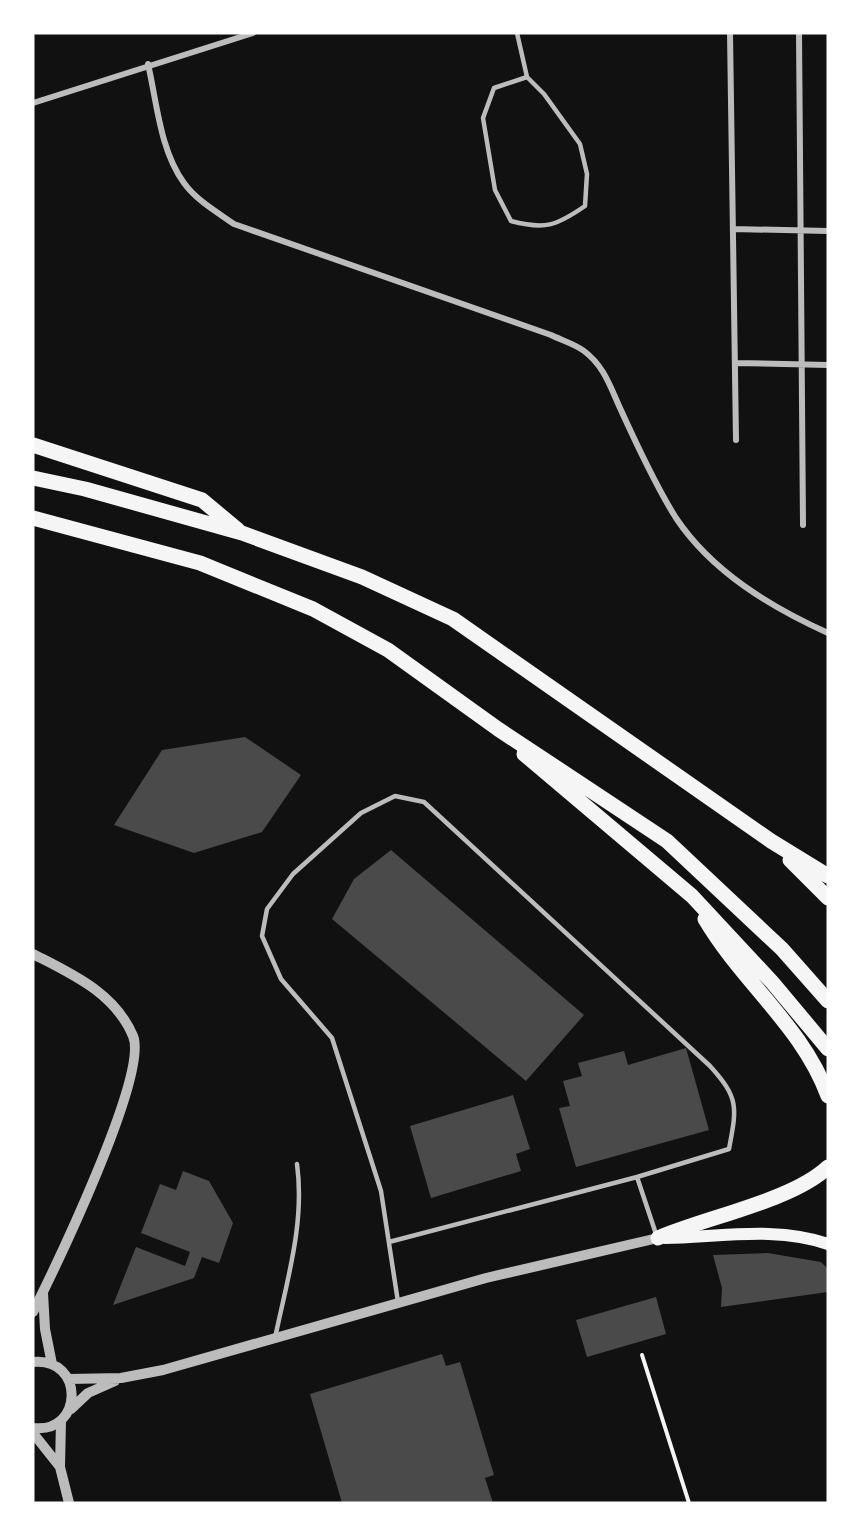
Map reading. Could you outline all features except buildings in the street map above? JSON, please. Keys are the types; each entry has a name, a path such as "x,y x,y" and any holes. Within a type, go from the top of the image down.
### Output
{"main road":[{"path":"33,444 202,500 242,533"},
{"path":"33,478 84,489 242,533 362,577 453,619 771,841 828,876"},
{"path":"33,520 201,563 313,609 388,650 498,729 667,841 782,949 828,1001"},
{"path":"498,729 541,771 692,896 772,982 828,1049"},
{"path":"771,841 828,898"},
{"path":"692,896 722,947 792,1031 821,1077 828,1096"},
{"path":"658,1238 694,1223 789,1192 828,1167"},
{"path":"658,1238 769,1234 812,1238 828,1244"}],"street":[{"path":"33,103 148,64 253,33"},
{"path":"730,33 736,440"},
{"path":"799,33 802,525"},
{"path":"148,64 166,145 184,183 208,206 234,224 551,335 584,351 608,376 620,407 676,518 700,548 744,588 794,617 828,633"},
{"path":"733,229 828,231"},
{"path":"735,363 828,365"},
{"path":"33,954 97,989 116,1006 134,1038 135,1065 122,1112 33,1312"},
{"path":"69,1379 121,1378 163,1370 398,1305 486,1278 658,1238"},
{"path":"43,1293 45,1329 52,1364"},
{"path":"33,1362 52,1364 69,1379 72,1401 64,1416 60,1467 69,1503"},
{"path":"33,1428 51,1427 88,1393 121,1378"},
{"path":"33,1433 60,1467"}],"lane":[{"path":"517,33 527,77 544,94 580,144 587,174 585,206 564,220 536,227 511,221 495,190 483,118 494,88 527,77"},
{"path":"389,1242 637,1177 729,1149 735,1118 730,1089 710,1066 437,813 424,802 395,796 361,813 293,874 267,909 262,936 281,979 332,1038 381,1191 398,1305"},
{"path":"274,1338 296,1241 300,1188 297,1164"},
{"path":"637,1177 658,1238"}],"path":[{"path":"642,1355 689,1503"}]}
